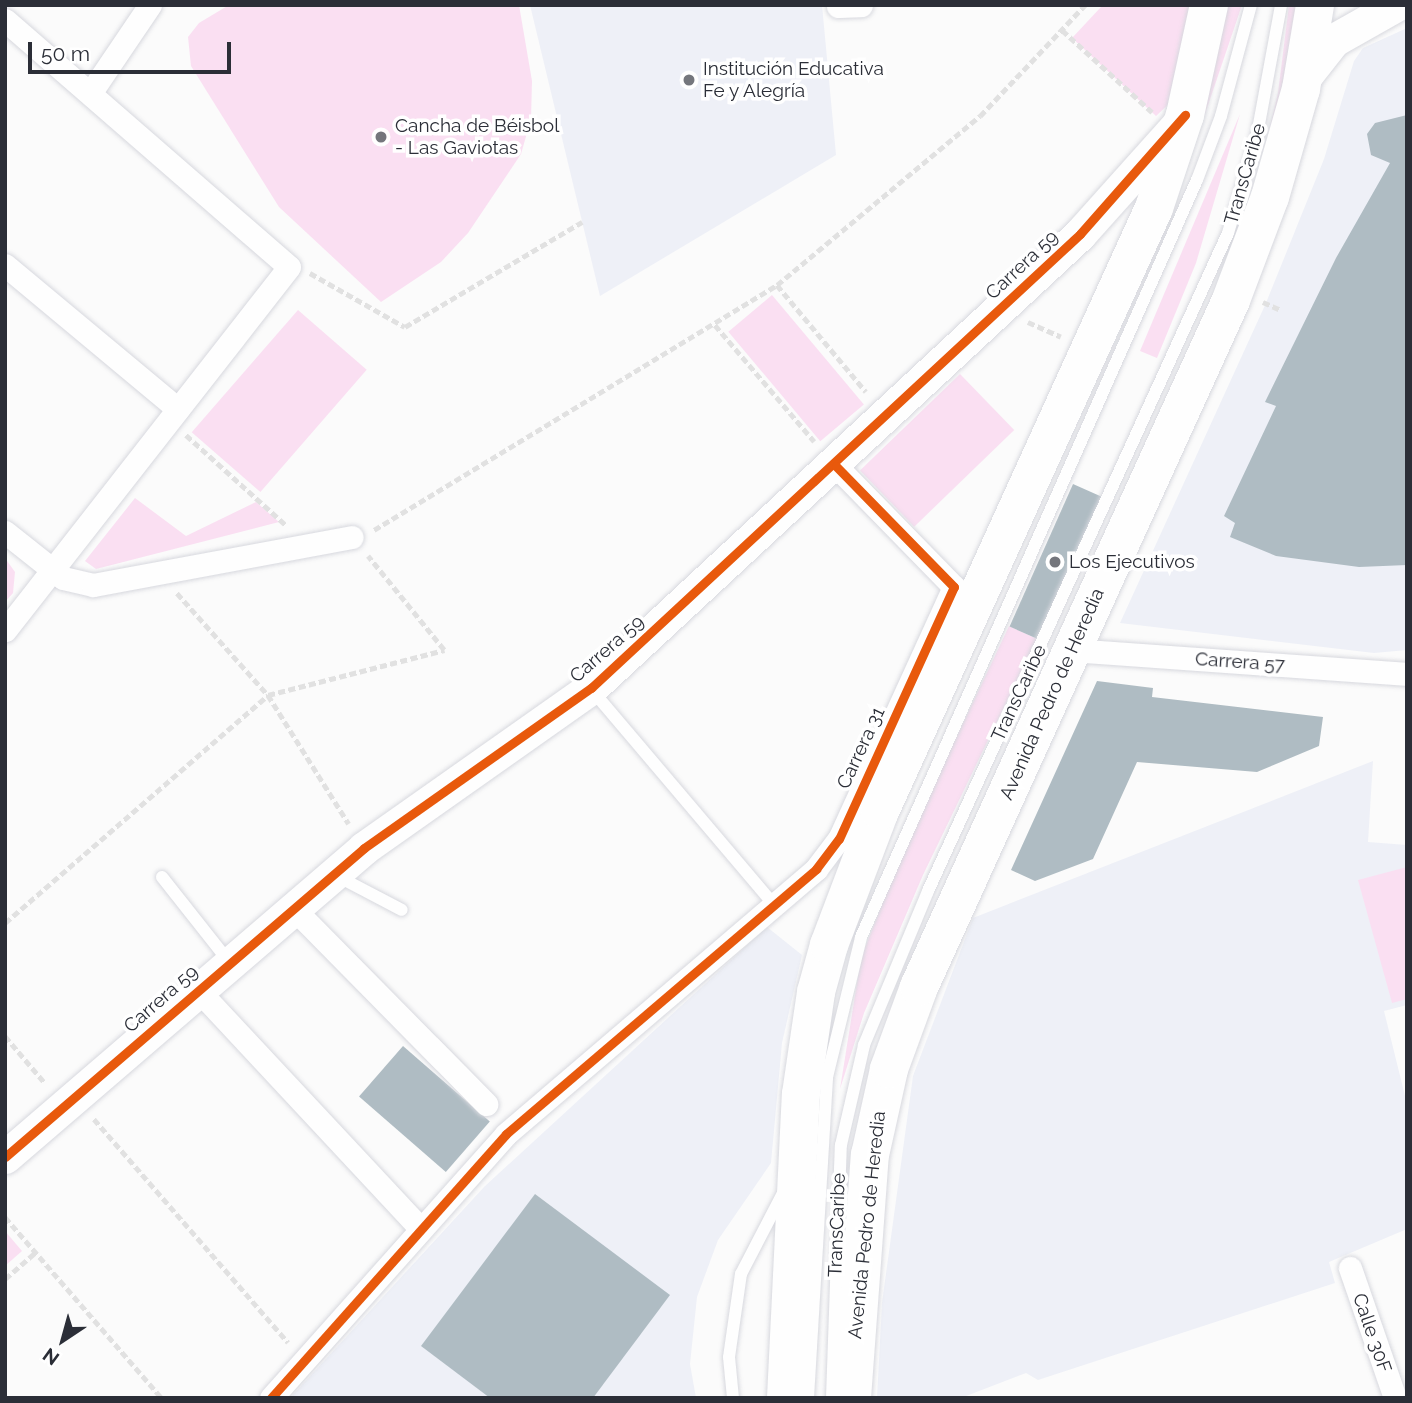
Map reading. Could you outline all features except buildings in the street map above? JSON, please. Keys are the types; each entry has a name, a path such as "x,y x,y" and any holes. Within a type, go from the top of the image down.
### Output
{"highway":[{"path":"786,1398 795,1166 816,992 855,870 1137,248 1179,123 1209,5"},
{"name":"Avenida Pedro de Heredia","path":"852,1398 870,1155 889,1069 919,987 1231,300 1270,197 1304,78 1315,5"}],"street":[{"path":"91,92 150,5"},
{"path":"838,6 861,5"},
{"path":"1304,78 1334,40 1396,5"},
{"path":"5,20 91,92 289,267 54,571 5,630"},
{"name":"Carrera 59","path":"5,1157 364,848 591,688 836,466 886,415 1080,234 1179,123"},
{"name":"Carrera 59","path":"1080,234 1105,225 1119,228 1137,248"},
{"path":"5,265 174,415"},
{"name":"Carrera 31","path":"271,1398 506,1134 816,869 839,839 954,587 836,466"},
{"path":"5,533 54,571 93,585 157,570 352,537"},
{"name":"Carrera 57","path":"1072,650 1407,674"},
{"path":"294,909 486,1104"},
{"path":"198,990 421,1229"},
{"name":"Calle 30F","path":"1350,1268 1395,1398"}],"lane":[{"name":"TransCaribe","path":"808,1398 822,1116 840,1007 861,937 1197,180 1221,116 1251,5"},
{"name":"TransCaribe","path":"832,1398 841,1145 864,1045 928,891 1228,233 1257,135 1281,5"},
{"path":"591,688 774,905"},
{"path":"333,874 402,910"},
{"path":"162,877 230,963"},
{"path":"733,1398 729,1357 741,1274 795,1166"}],"path":[{"path":"379,527 777,285 980,116 1085,5"},
{"path":"1062,30 1179,123"},
{"path":"289,267 338,285 405,327 582,222"},
{"path":"777,285 886,415"},
{"path":"1255,299 1281,310"},
{"path":"1000,310 1072,342"},
{"path":"715,325 836,466"},
{"path":"174,415 262,503"},
{"path":"5,923 268,695 444,650 352,537"},
{"path":"157,570 268,695 364,848"},
{"path":"5,1036 70,1102 305,1361"},
{"path":"5,1217 162,1398"},
{"path":"5,1279 36,1252"}],"shaded area":[{"name":"Cancha de Béisbol - Las Gaviotas","path":"229,5 519,5 532,81 531,119 521,154 468,233 441,262 381,302 279,207 191,66 188,37 199,23"},
{"name":"Institución Educativa Fe y Alegría","path":"530,5 822,5 836,155 600,296"},
{"path":"1191,5 1173,100 1156,116 1072,38 1101,7"},
{"path":"1221,5 1242,5 1204,117"},
{"path":"1289,5 1299,5 1286,92 1264,153 1278,93"},
{"path":"1407,28 1407,650 1374,653 1120,623 1266,303 1324,159 1354,61 1363,48"},
{"path":"1240,114 1196,263 1157,358 1140,351"},
{"path":"772,295 864,405 820,441 728,332"},
{"path":"298,310 367,370 260,492 192,432"},
{"path":"960,374 1014,430 914,527 860,471"},
{"path":"135,498 186,536 256,502 279,522 96,569 85,561"},
{"path":"5,558 15,572 13,593 5,602"},
{"path":"1009,626 1037,639 923,875 864,1013 840,1089 861,958 905,846"},
{"path":"1373,761 1368,842 1407,845 1407,1005 1384,1011 1407,1104 1407,1229 1329,1262 1335,1283 1038,1380 1026,1373 961,1398 877,1398 882,1303 913,1076 973,918"},
{"path":"1407,867 1407,999 1392,1003 1358,880"},
{"path":"767,927 802,955 782,1043 771,1163 718,1240 697,1297 690,1364 696,1398 290,1398 485,1186"},
{"path":"5,1231 22,1251 5,1266"}],"cycle path":[{"path":"5,1157 364,848 591,688 1080,234 1185,115"},
{"path":"271,1398 506,1134 816,869 839,839 954,587 836,466"}],"place":[{"name":"Institución Educativa Fe y Alegría","path":"689,80"},
{"name":"Cancha de Béisbol - Las Gaviotas","path":"381,137"},
{"name":"Los Ejecutivos","path":"1055,562"}]}
